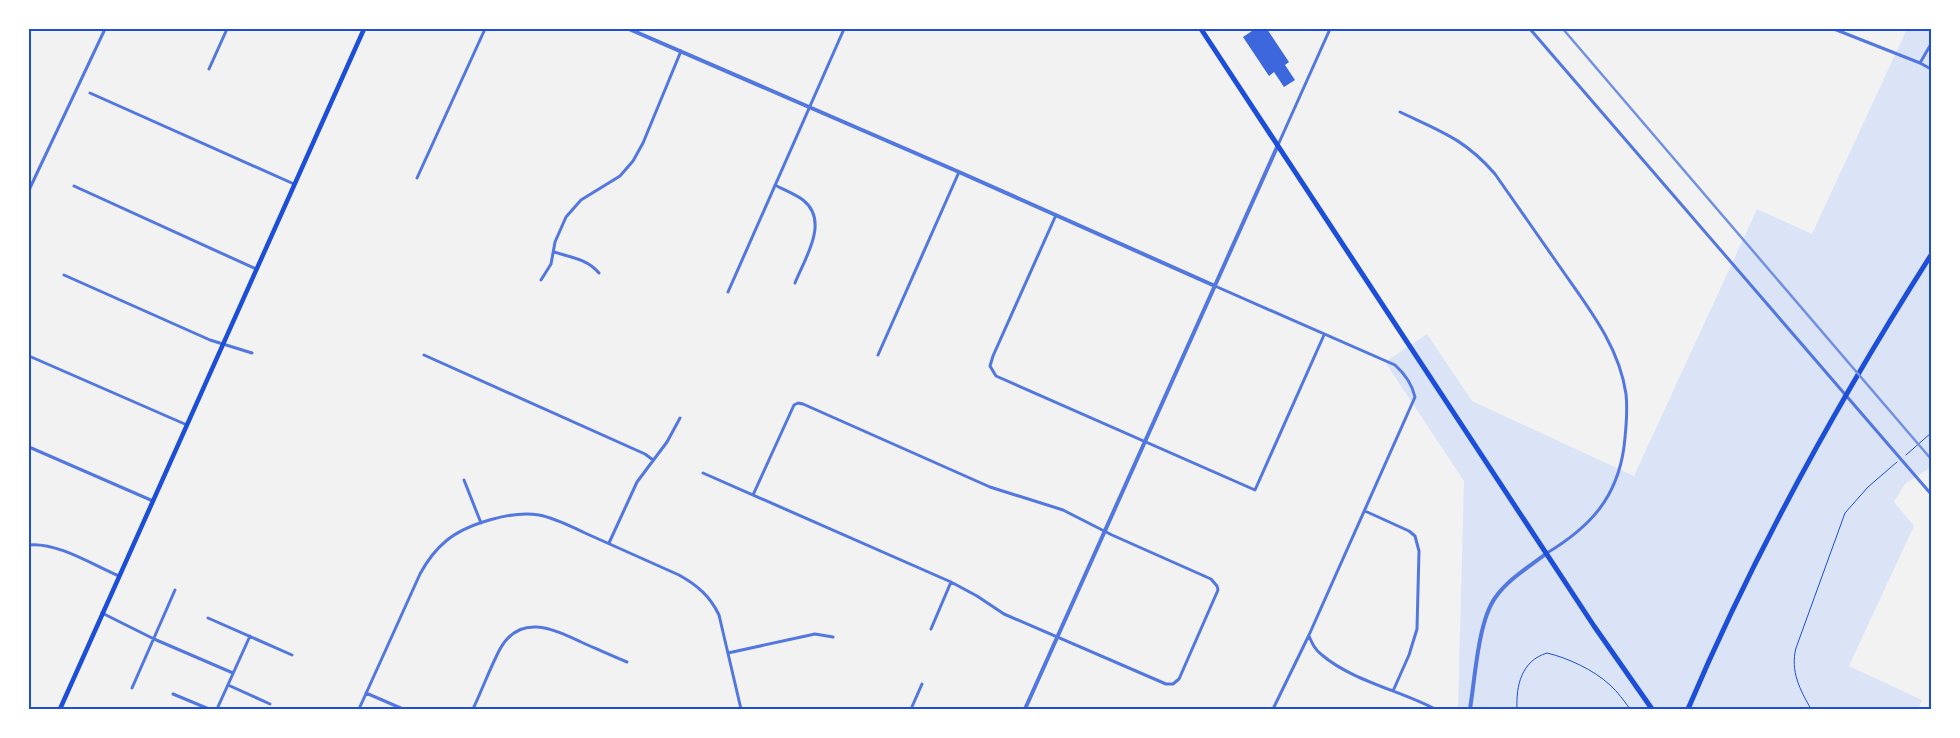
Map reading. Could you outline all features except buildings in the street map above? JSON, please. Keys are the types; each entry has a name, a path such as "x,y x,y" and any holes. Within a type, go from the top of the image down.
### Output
{"main road":[{"path":"60,709 364,29"},
{"path":"1201,29 1599,634 1652,709"},
{"path":"1689,708 1758,556 1866,361 1931,255"}],"street":[{"path":"29,190 105,29"},
{"path":"209,69 227,29"},
{"path":"417,178 485,29"},
{"path":"629,29 959,172 1395,366 1403,372 1413,389 1415,397 1309,635 1273,709"},
{"path":"728,292 844,29"},
{"path":"1026,709 1330,29"},
{"path":"1530,29 1931,494"},
{"path":"1834,29 1931,69"},
{"path":"1920,63 1931,44"},
{"path":"541,280 551,264 559,230 566,217 581,200 620,176 633,161 643,142 681,51"},
{"path":"90,93 294,184"},
{"path":"1400,112 1458,140 1495,174 1598,322 1612,348 1626,394 1626,424 1622,461 1614,484 1600,510 1571,539 1547,553 1509,582 1495,598 1489,608 1482,633 1470,709"},
{"path":"878,355 959,172"},
{"path":"775,185 802,200 814,210 817,222 814,238 795,283"},
{"path":"74,186 256,269"},
{"path":"1056,215 993,356 990,366 996,376 1255,490 1324,335"},
{"path":"554,252 581,259 593,266 598,273"},
{"path":"64,275 223,344 252,352"},
{"path":"424,354 645,454 652,460"},
{"path":"29,356 186,425"},
{"path":"703,473 753,496 972,592 1004,614 1166,684 1173,684 1179,680 1216,593 1217,586 1211,579 1063,510 990,487 798,403 794,405 753,496"},
{"path":"609,543 631,493 644,470 666,442 680,418"},
{"path":"29,447 153,501"},
{"path":"464,480 481,523"},
{"path":"1365,511 1409,531 1415,536 1419,551 1417,628 1409,655 1393,692"},
{"path":"359,709 428,560 448,539 481,523 516,514 529,513 541,515 609,543 679,575 697,586 714,604 719,615 741,709"},
{"path":"29,545 59,550 119,576"},
{"path":"930,629 950,582"},
{"path":"132,688 175,590"},
{"path":"102,613 154,639 233,672"},
{"path":"208,618 292,655"},
{"path":"473,709 500,649 514,634 529,627 536,626 554,629 627,662"},
{"path":"728,653 815,634 833,637"},
{"path":"1309,635 1320,654 1330,662 1393,692 1435,709"},
{"path":"217,709 250,636"},
{"path":"910,709 922,684"},
{"path":"228,685 270,704"},
{"path":"366,693 403,709"},
{"path":"174,694 208,709"}],"path":[{"path":"1811,709 1796,678 1794,667 1796,648 1845,513 1873,483"},
{"path":"1517,709 1516,691 1521,675 1536,658 1546,653 1561,657 1604,680 1612,686 1630,709"}],"shaded area":[{"path":"1907,29 1931,29 1931,467 1905,484 1894,502 1914,526 1849,666 1922,700 1918,709 1458,709 1464,481 1385,362 1427,334 1472,401 1634,476 1757,209 1812,234"}],"railway":[{"path":"1563,29 1931,459"}]}
